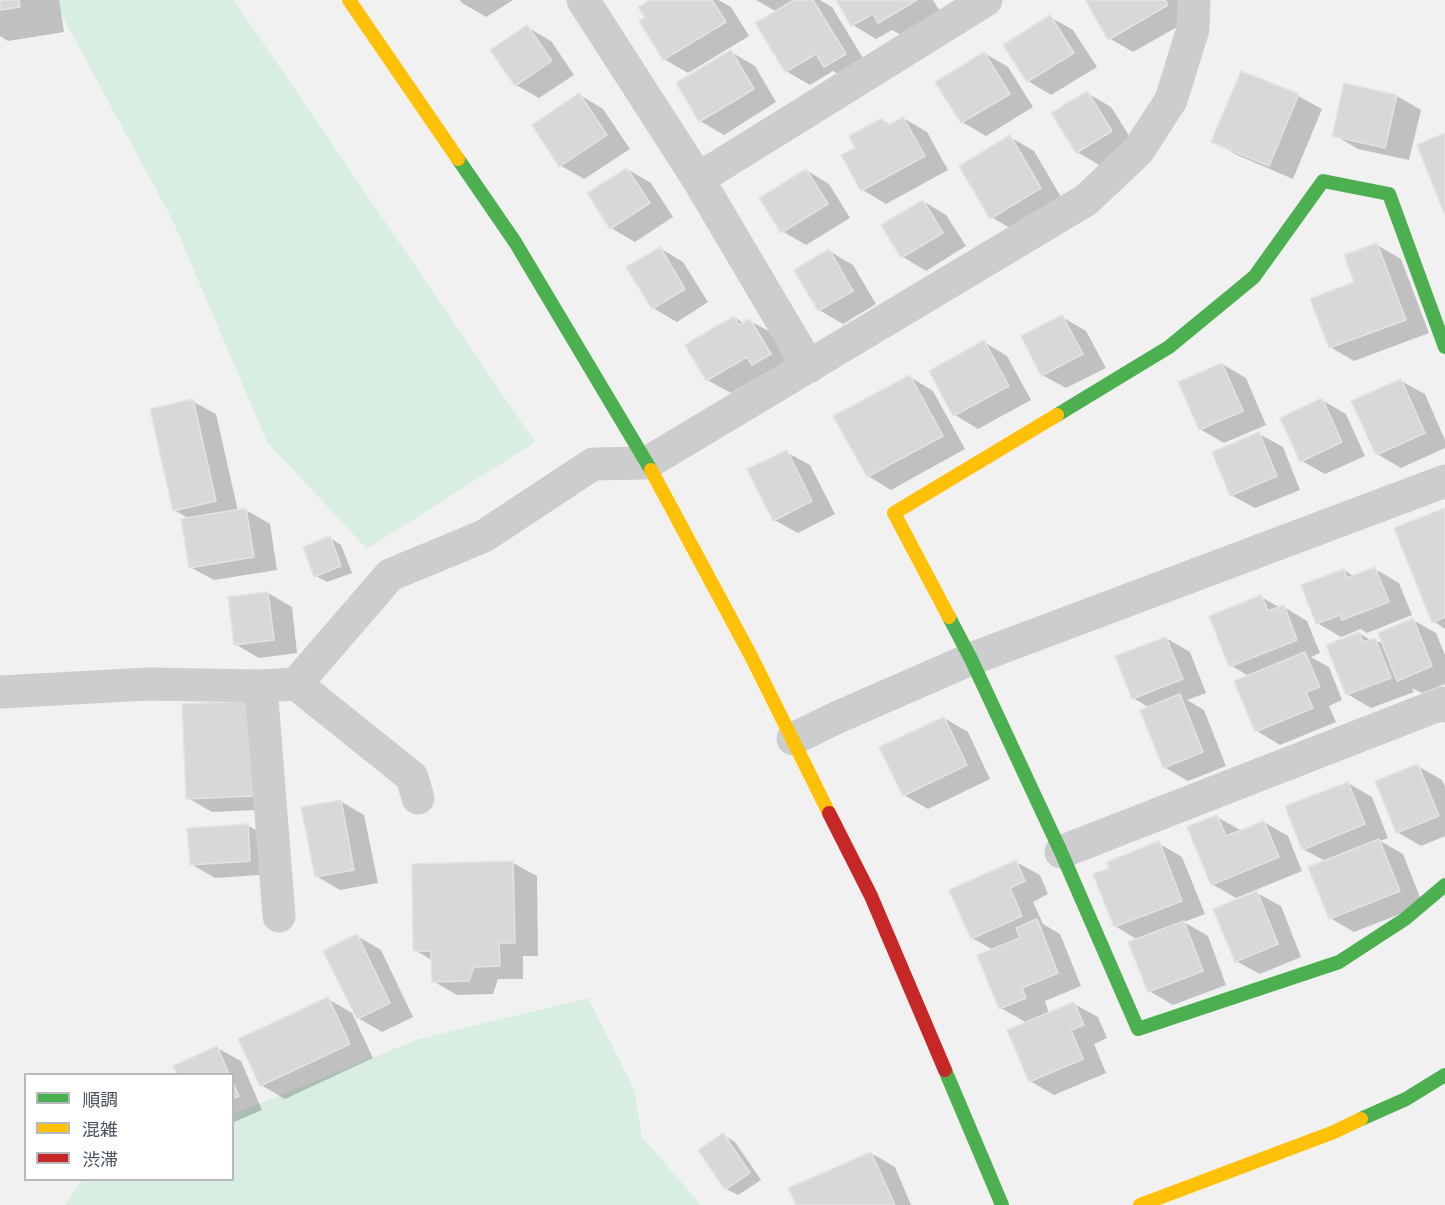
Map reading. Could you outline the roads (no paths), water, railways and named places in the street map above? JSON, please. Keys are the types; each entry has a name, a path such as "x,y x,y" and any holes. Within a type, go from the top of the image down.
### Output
{"street":[{"path":"349,0 515,242 647,463 751,656 871,896 1002,1205"},
{"path":"583,0 699,179 809,367"},
{"path":"699,179 986,0"},
{"path":"296,684 390,575 484,536 593,464 647,463 1086,200 1138,151 1171,100 1193,29 1194,0"},
{"path":"1445,347 1389,194 1323,181 1254,277 1169,347 894,513 971,659 1061,852 1138,1029 1339,962 1405,919 1445,885"},
{"path":"793,739 971,659 1445,481"},
{"path":"0,692 147,684 261,686 296,684 411,777 418,798"},
{"path":"261,686 279,916"},
{"path":"1061,852 1444,704 1445,706"},
{"path":"1140,1205 1334,1132 1406,1099 1445,1075"}]}
